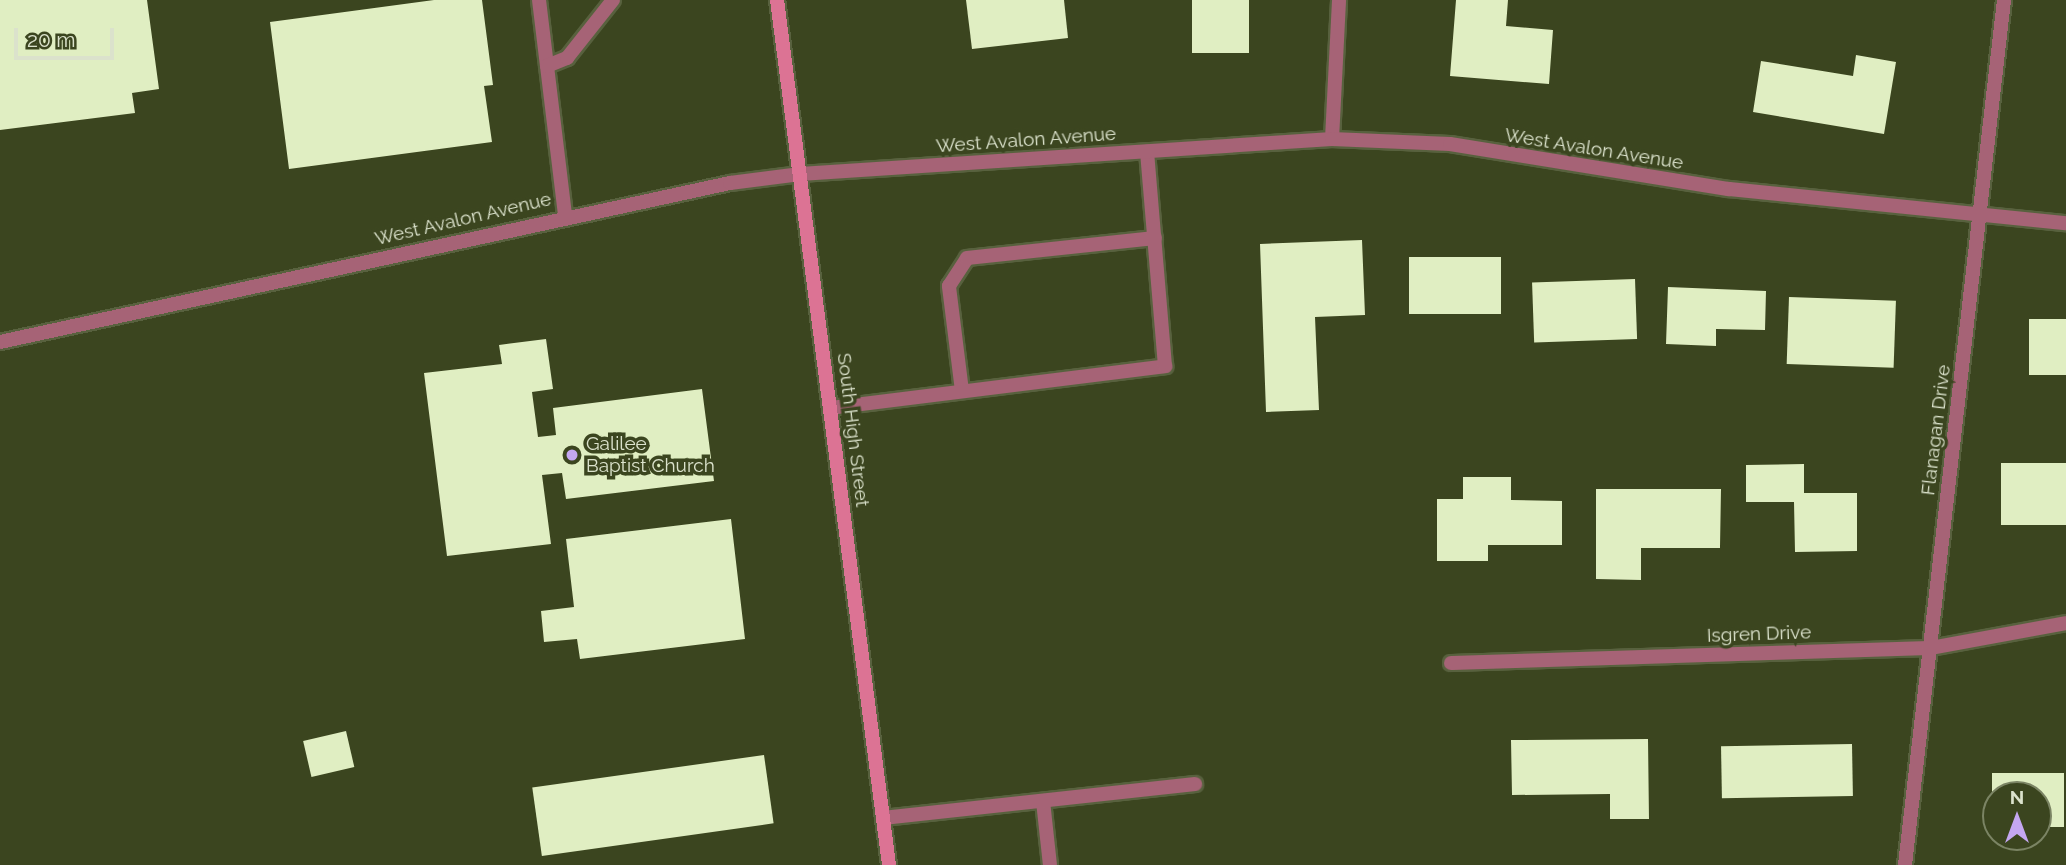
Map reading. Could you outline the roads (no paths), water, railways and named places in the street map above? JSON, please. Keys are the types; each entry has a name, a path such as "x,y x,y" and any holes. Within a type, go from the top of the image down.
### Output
{"main road":[{"name":"South High Street","path":"777,0 889,865"}],"street":[{"path":"539,0 565,216"},
{"path":"547,66 568,58 613,0"},
{"path":"1332,139 1339,0"},
{"name":"Flanagan Drive","path":"1905,865 2004,0"},
{"name":"West Avalon Avenue","path":"0,342 699,188 800,174 1332,139 1450,144 1729,189 2066,223"},
{"path":"830,408 1165,366 1147,152"},
{"path":"962,391 950,286 967,258 1155,238"},
{"name":"Isgren Drive","path":"1451,663 1930,648 2066,623"},
{"path":"883,818 1195,784"},
{"path":"1042,801 1050,865"}],"place":[{"name":"Galilee Baptist Church","path":"572,455"}]}
